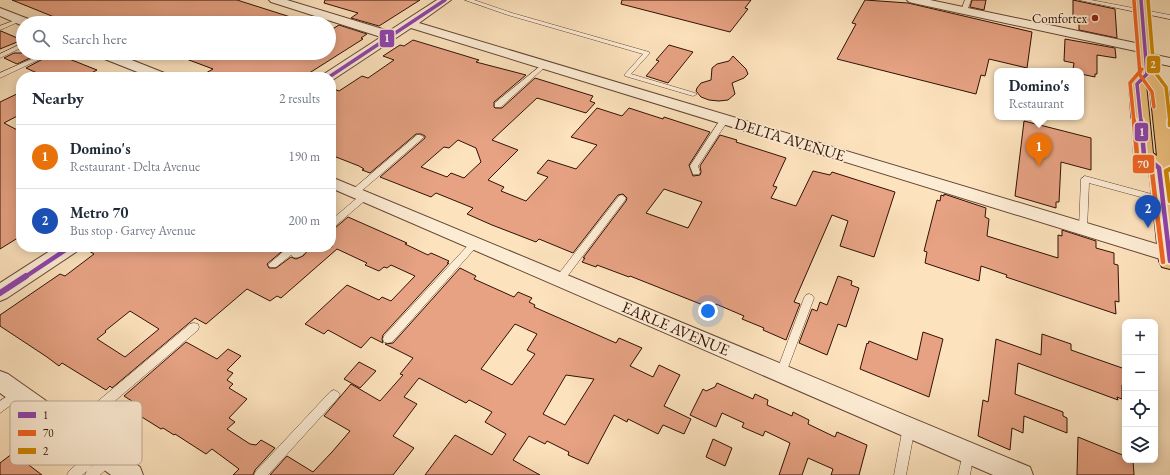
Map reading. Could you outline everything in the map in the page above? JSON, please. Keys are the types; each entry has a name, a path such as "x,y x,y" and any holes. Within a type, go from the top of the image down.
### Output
{"main road":[{"path":"1141,5 1146,60 1165,99 1167,162 1159,168"},
{"path":"1146,60 1137,84 1144,155 1159,168 1170,257"}],"street":[{"path":"275,0 327,16"},
{"path":"336,72 445,0"},
{"path":"913,0 966,6 1146,60 1170,62"},
{"path":"0,12 16,19"},
{"path":"336,19 392,36"},
{"name":"DELTA AVENUE","path":"410,24 1083,228 1170,257"},
{"path":"120,60 150,72"},
{"name":"EARLE AVENUE","path":"336,184 1021,475"},
{"path":"0,293 62,252"},
{"path":"0,381 28,401"},
{"path":"117,465 131,475"}],"lane":[{"path":"468,0 510,14 646,53 616,87"},
{"path":"1082,0 1141,5 1170,17"},
{"path":"0,28 16,24"},
{"path":"0,56 16,48"},
{"path":"0,76 35,60"},
{"path":"498,105 544,65"},
{"path":"627,75 692,94"},
{"path":"664,101 673,88"},
{"path":"696,172 694,166 725,119"},
{"path":"336,220 360,194 420,137"},
{"path":"1083,228 1085,179 1163,200"},
{"path":"336,213 360,194"},
{"path":"560,279 622,198"},
{"path":"388,339 475,243"},
{"path":"273,265 294,252"},
{"path":"781,373 808,298"},
{"path":"106,401 194,327"},
{"path":"0,408 18,394"},
{"path":"260,475 334,395"},
{"path":"900,475 910,427"},
{"path":"964,475 968,452"},
{"path":"73,475 89,465"},
{"path":"91,475 98,465"}],"building":[{"path":"12,0 237,0 287,16 52,16"},
{"path":"325,0 420,0 379,26 351,18 358,13 324,3"},
{"path":"622,0 751,0 745,8 748,9 730,32 621,4"},
{"path":"865,0 908,3 1032,32 1027,68 989,59 985,76 981,75 976,94 837,59 856,24 852,23"},
{"path":"972,0 986,0 984,10 970,7"},
{"path":"1073,0 1115,9 1117,38 1079,30 1079,17 1073,16"},
{"path":"339,25 367,34 361,38 363,39 336,56 336,27"},
{"path":"0,31 16,37 16,42 0,49"},
{"path":"1065,39 1115,48 1116,58 1097,55 1097,74 1095,74 1095,77 1084,75 1084,68 1073,68 1074,63 1064,61"},
{"path":"413,40 479,60 476,62 526,75 494,102 495,108 502,108 535,78 593,96 590,101 595,103 586,113 537,98 492,140 518,150 488,180 504,187 501,191 526,201 548,177 537,173 548,160 576,169 597,145 571,137 597,108 622,116 629,108 663,119 664,117 710,132 689,165 693,176 700,175 700,166 720,135 737,140 736,142 786,158 773,186 777,187 771,198 796,206 813,171 830,175 832,172 895,192 874,257 840,246 848,221 832,215 794,302 800,304 786,340 763,330 764,328 742,319 744,316 716,304 713,309 630,276 629,277 597,265 596,267 582,262 585,258 583,258 626,201 627,198 623,194 618,195 573,253 539,239 536,242 492,225 467,214 473,208 436,193 431,197 380,177 425,138 425,136 421,134 416,134 370,173 362,170 364,169 336,157 336,90 339,91 362,76 368,78 394,60 383,56 400,45 404,46","holes":["458,140 476,148 481,162 464,178 451,173 447,177 421,167 444,147 449,148","664,189 702,202 688,228 646,213"]},
{"path":"669,45 693,52 668,83 646,76 659,61 656,60"},
{"path":"16,53 16,60 26,60 17,64 4,58"},
{"path":"733,56 746,69 748,74 744,78 732,83 735,94 728,100 719,101 701,97 696,91 697,88 701,83 711,80 712,68 717,64 729,61"},
{"path":"41,60 72,60 97,70 93,72 35,72 26,68"},
{"path":"189,60 330,60 311,72 208,72 213,69"},
{"path":"16,94 16,117 4,123 16,129 16,239 0,249 0,102"},
{"path":"1024,121 1091,138 1091,170 1061,162 1059,202 1056,202 1056,208 1015,196"},
{"path":"944,194 986,208 985,217 989,219 987,236 1058,258 1058,235 1062,236 1062,230 1096,241 1096,248 1114,253 1114,264 1118,265 1119,302 1115,301 1116,314 1006,277 1007,275 981,266 979,281 925,263 927,252 924,251 937,200 940,201 941,195 944,196"},
{"path":"348,217 407,243 405,244 428,255 431,253 449,261 447,263 449,263 383,335 383,343 371,337 361,348 328,330 324,334 305,324 347,285 379,300 382,297 391,301 415,276 391,265 387,268 384,267 379,271 365,265 367,263 336,250 336,227"},
{"path":"91,252 281,252 267,264 269,268 276,268 291,257 296,259 303,256 307,252 334,252 281,298 277,296 270,301 247,289 206,324 195,318 112,388 110,386 106,390 62,363 59,366 0,326 0,315 60,274 65,276 94,254","holes":["130,311 159,329 125,357 97,339"]},
{"path":"460,268 476,276 474,279 514,297 518,292 532,298 529,302 535,305 534,307 616,343 619,338 642,348 630,366 653,377 659,365 680,375 664,406 691,419 684,434 663,425 658,434 628,419 627,422 614,415 588,464 568,455 569,452 547,441 545,444 529,436 513,460 540,475 425,475 455,435 492,455 506,434 485,422 492,412 469,400 466,403 419,378 404,397 417,404 393,436 414,448 393,475 270,475 287,456 313,472 332,452 350,431 324,416 351,384 380,401 403,375 400,374 413,358 385,344 393,343","holes":["515,324 537,334 527,350 535,354 512,385 481,369","566,375 594,379 565,425 543,414"]},
{"path":"838,276 852,281 851,285 859,288 846,327 838,324 827,355 799,343 812,309 817,311 820,302 827,305"},
{"path":"923,332 943,339 929,397 860,369 867,343 868,344 869,341 917,360"},
{"path":"1042,334 1071,344 1071,350 1122,368 1122,399 1117,397 1118,400 1018,363 1015,394 1063,412 1063,416 1067,418 1067,433 1024,416 1023,433 1012,428 1010,450 978,436 983,400 988,402 996,339 1041,355"},
{"path":"186,342 217,359 228,349 241,356 227,370 233,373 227,380 233,384 229,388 247,399 229,418 235,422 227,429 250,444 256,445 261,440 275,448 255,470 253,475 233,475 239,469 212,449 206,454 175,434 174,435 163,428 161,429 142,417 142,401 132,401 124,396"},
{"path":"359,362 376,371 360,388 344,379"},
{"path":"717,383 753,399 755,394 768,400 767,405 792,416 793,412 809,420 808,424 835,437 837,432 867,445 859,475 831,475 833,469 808,458 802,475 779,475 790,443 765,431 763,436 742,427 744,423 722,413 716,427 690,415 703,389 706,391 715,387"},
{"path":"1078,437 1122,455 1122,463 1133,463 1134,475 1077,475"},
{"path":"713,439 732,448 725,466 706,457"},
{"path":"10,455 10,465 29,465 42,475 0,475 0,463"}],"transit line":[{"name":"1","path":"336,72 445,0"},
{"name":"1","path":"1141,0 1147,74 1137,84 1144,155 1159,168 1170,261"},
{"name":"2","path":"1148,0 1154,71 1166,87 1170,125"},
{"name":"70","path":"1134,1 1140,75 1152,92 1154,107"},
{"name":"70","path":"1142,69 1130,83 1137,156 1139,160 1152,172 1163,262"},
{"name":"2","path":"1170,169 1166,171 1170,201"},
{"name":"1","path":"0,293 62,252"}],"place":[{"name":"Comfortex","path":"1095,18"},
{"name":"Domino's","path":"1039,166"},
{"name":"Metro 70","path":"1148,228"}]}
